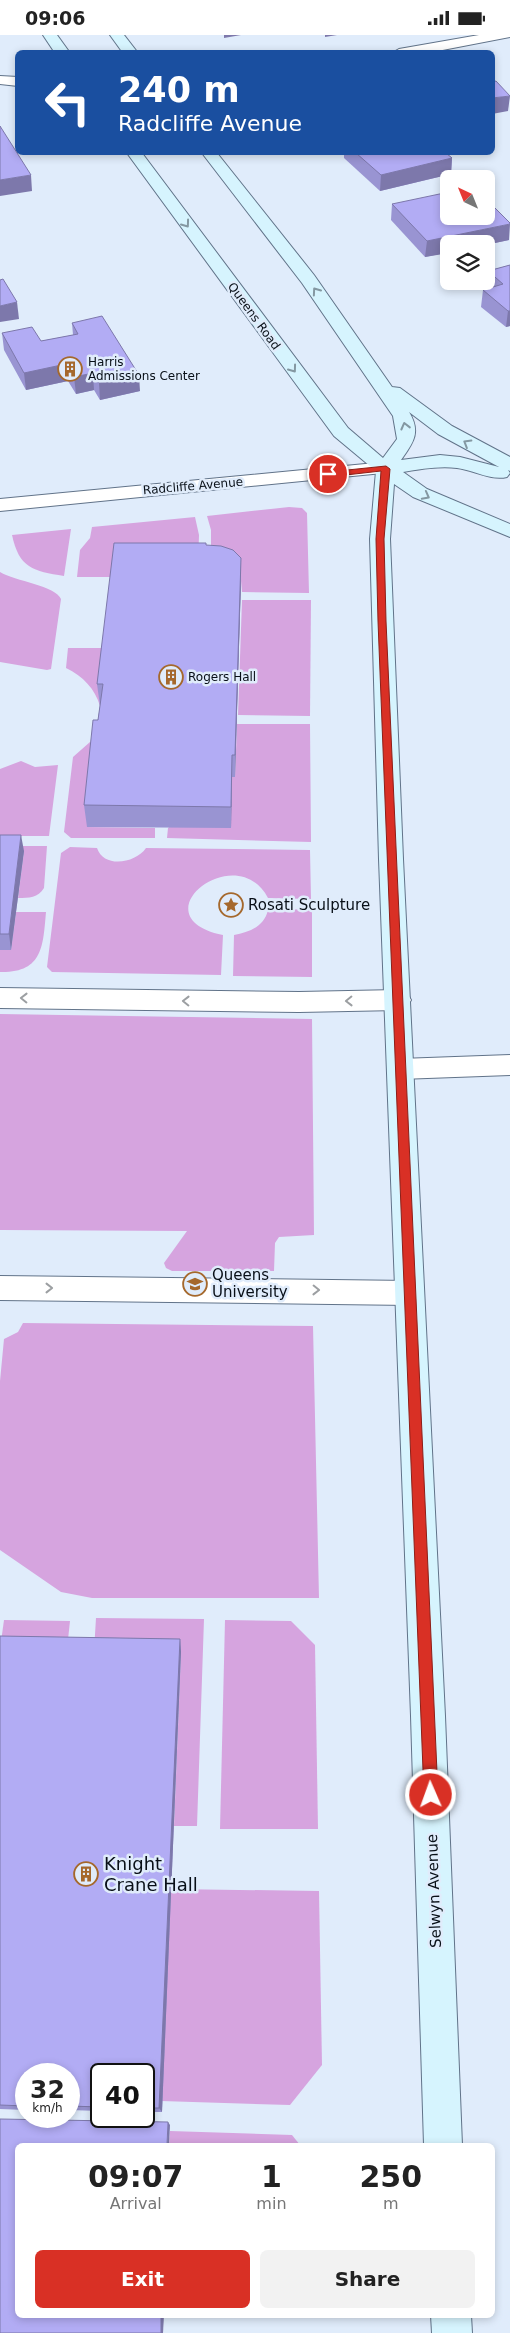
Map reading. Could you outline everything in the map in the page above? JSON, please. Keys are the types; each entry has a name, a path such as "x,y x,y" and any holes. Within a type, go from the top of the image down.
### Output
{"street":[{"path":"50,35 60,50"},
{"path":"118,35 129,50"},
{"path":"416,50 504,35"},
{"path":"0,81 15,82"},
{"name":"Queens Road","path":"135,155 334,423 361,450 403,482 435,500 510,531"},
{"path":"211,155 308,279 377,377 402,417 407,435 386,469"},
{"path":"377,377 404,401 445,430 510,465"},
{"path":"386,469 448,461 510,475"},
{"name":"Radcliffe Avenue","path":"0,505 386,469"},
{"name":"Selwyn Avenue","path":"386,469 382,500 381,557 443,2143"},
{"path":"0,998 299,1002 398,1000"},
{"path":"400,1069 510,1065"},
{"path":"0,1288 410,1293"},
{"path":"451,2318 452,2333"}],"shaded area":[{"path":"289,507 302,508 307,513 309,593 242,592 241,581 211,567 211,530 207,516"},
{"path":"195,517 199,535 198,565 115,577 77,577 80,550 90,538 92,527"},
{"path":"71,529 64,576 36,570 29,566 19,555 12,535"},
{"path":"0,572 43,587 58,594 61,599 51,669 47,670 0,662"},
{"path":"242,600 311,600 310,716 238,715"},
{"path":"68,648 106,648 100,706 88,684 66,668"},
{"path":"237,724 310,724 311,842 167,838 168,828 232,777 235,777"},
{"path":"90,742 96,742 87,827 155,828 155,838 71,838 64,832 73,757"},
{"path":"21,761 35,767 58,765 49,836 0,836 0,769"},
{"path":"0,846 47,846 44,888 39,894 18,898 24,851"},
{"path":"70,847 97,848 101,855 113,861 128,860 146,848 310,850 311,899 268,898 253,881 235,876 217,878 201,887 191,899 189,913 199,926 223,935 221,975 52,972 47,967 61,853"},
{"path":"312,909 312,977 233,976 234,935 255,928 263,921 268,910"},
{"path":"16,912 46,912 44,936 38,955 33,962 25,968 0,972 0,950 11,950"},
{"path":"0,1014 312,1019 314,1235 279,1237 275,1243 274,1271 172,1271 166,1268 164,1263 187,1231 0,1230"},
{"path":"23,1323 313,1326 319,1598 92,1598 61,1592 0,1550 0,1381 4,1339 18,1332"},
{"path":"96,1618 204,1619 197,1826 174,1826 181,1652 94,1651"},
{"path":"4,1620 70,1621 67,1649 0,1649"},
{"path":"225,1620 291,1621 315,1645 318,1829 220,1829"},
{"path":"171,1889 319,1891 322,2065 290,2105 161,2101"},
{"path":"170,2131 292,2135 298,2143 169,2143"}],"building":[{"path":"496,81 510,96 495,98"},
{"path":"0,126 15,150 15,155 18,155 31,175 0,180"},
{"path":"358,155 448,155 452,158 381,175"},
{"path":"440,194 440,225 495,225 495,208 510,224 456,235 440,235 440,238 427,241 392,204"},
{"path":"510,265 510,311 483,290 495,290 495,286 503,284 495,277 495,269"},
{"path":"3,279 17,302 0,306 0,280"},
{"path":"102,316 139,375 99,383 93,373 74,377 66,364 24,373 2,333 32,327 41,341 78,334 72,323"},
{"name":"Rogers Hall","path":"114,543 206,543 206,545 221,546 233,550 241,558 235,755 232,755 231,807 84,805 93,720 98,720 103,684 97,684"},
{"path":"0,835 21,835 9,934 0,934"},
{"name":"Knight Crane Hall","path":"0,1636 180,1639 159,2108 155,2108 155,2063 90,2063 90,2107 80,2106 80,2063 15,2063 15,2106 0,2105"},
{"path":"0,2119 15,2119 15,2128 80,2128 80,2120 90,2121 90,2128 155,2128 155,2122 168,2122 167,2143 15,2143 15,2318 161,2318 161,2333 0,2333"}],"place":[{"name":"Harris Admissions Center","path":"70,369"},
{"name":"Rogers Hall","path":"171,677"},
{"name":"Rosati Sculpture","path":"231,905"},
{"name":"Queens University","path":"195,1284"},
{"name":"Knight Crane Hall","path":"86,1874"}],"route":[{"path":"328,474 386,469 383,481 380,539 382,621 431,1795"}]}
